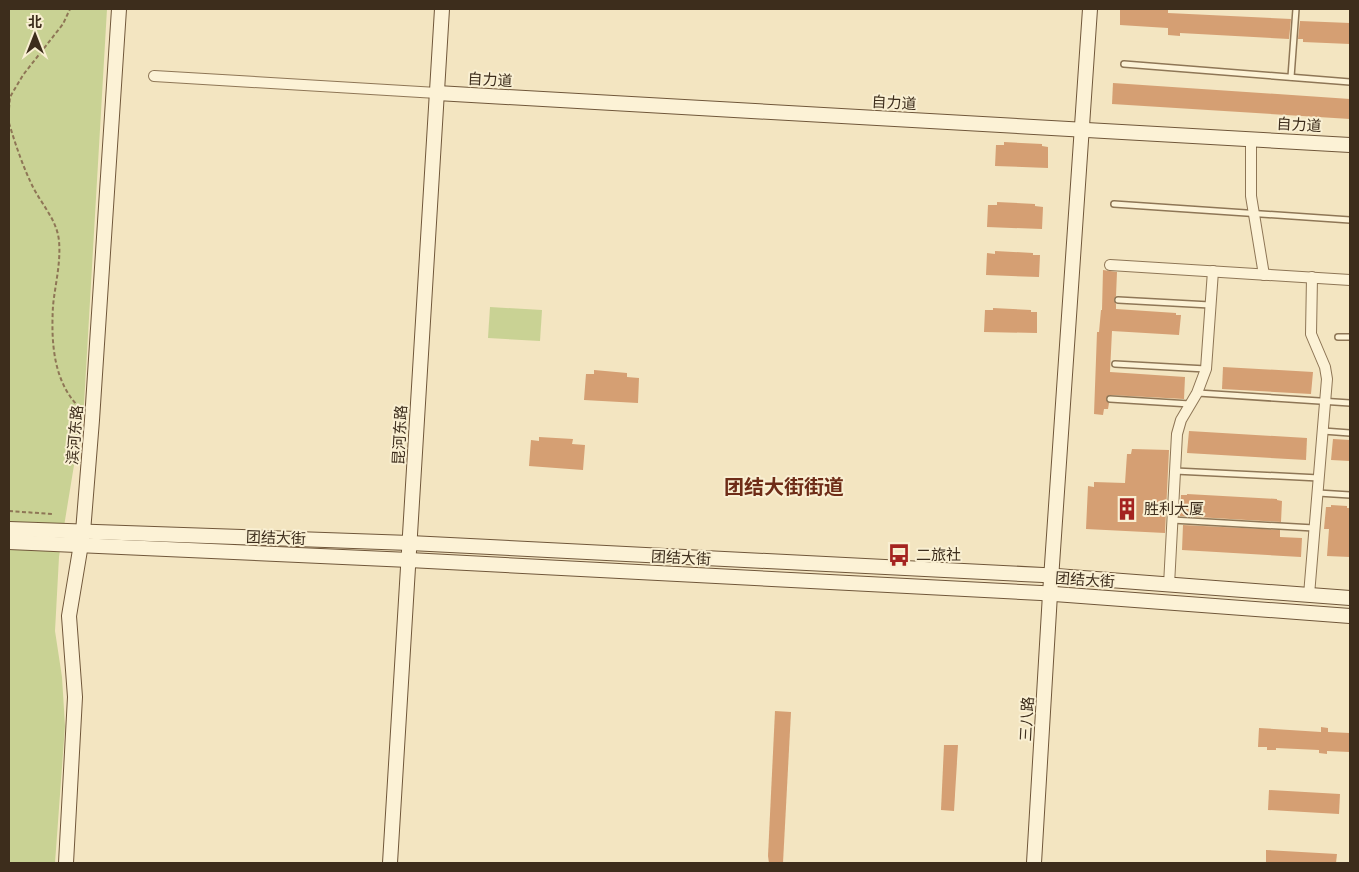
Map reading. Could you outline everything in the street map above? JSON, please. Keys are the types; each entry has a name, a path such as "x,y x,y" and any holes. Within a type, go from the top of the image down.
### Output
{"main road":[{"name":"滨河东路","path":"66,863 74,697 69,616 81,539 92,420 120,9"},
{"name":"昆河东路","path":"390,863 442,9"},
{"name":"三八路","path":"1034,863 1050,594 1090,9"},
{"name":"自力道","path":"437,93 1350,144"},
{"name":"团结大街","path":"9,528 81,539 409,560 1050,594 1350,616"},
{"name":"团结大街","path":"9,542 81,539 410,543 1052,576 1350,598"}],"street":[{"path":"154,76 437,93"},
{"path":"1251,139 1250,186 1264,274"},
{"path":"1110,265 1350,280"},
{"path":"1169,585 1179,427 1197,393 1206,369 1213,271"},
{"path":"1309,595 1327,373 1311,334 1312,278"}],"lane":[{"path":"1291,77 1296,9"},
{"path":"1124,64 1350,82"},
{"path":"1114,204 1350,220"},
{"path":"1118,300 1210,305"},
{"path":"1338,336 1350,337"},
{"path":"1114,364 1206,369"},
{"path":"1197,393 1350,402"},
{"path":"1110,399 1190,404"},
{"path":"1322,431 1350,433"},
{"path":"1175,471 1319,478"},
{"path":"1318,493 1350,495"},
{"path":"1172,520 1315,528"}],"path":[{"path":"9,109 10,97 23,75 63,24 70,9"},
{"path":"9,123 29,177 51,216 59,241 57,279 53,305 53,329 55,355 63,386 71,400 92,420"},
{"path":"9,511 52,514"}],"green space":[{"path":"9,9 107,9 84,404 59,557 55,631 62,677 65,726 55,863 9,863"},
{"path":"490,307 542,310 540,341 488,338"}],"building":[{"path":"1120,9 1168,9 1168,13 1291,19 1289,39 1180,33 1180,36 1168,35 1168,28 1120,25"},
{"path":"1300,21 1350,23 1350,44 1303,42 1303,39 1298,39"},
{"path":"1113,83 1350,99 1350,119 1112,104"},
{"path":"1004,142 1042,144 1042,146 1048,147 1048,168 995,166 996,145 1004,145"},
{"path":"997,202 1035,204 1035,206 1043,207 1042,229 987,227 988,205 997,205"},
{"path":"995,251 1040,255 1039,277 986,275 987,253 995,254"},
{"path":"1103,270 1117,272 1116,296 1114,300 1116,309 1176,313 1176,315 1181,315 1179,335 1112,331 1110,372 1185,377 1184,399 1110,395 1106,398 1109,403 1108,409 1104,409 1103,415 1094,414 1097,332 1099,332 1102,310"},
{"path":"993,308 1037,312 1037,333 984,332 985,310 993,310"},
{"path":"1223,367 1313,372 1311,394 1222,389"},
{"path":"594,370 627,373 627,377 639,378 638,403 584,400 586,374 594,374"},
{"path":"1189,431 1307,438 1306,460 1187,453"},
{"path":"539,437 573,439 572,444 585,445 583,470 529,466 531,440 539,441"},
{"path":"1333,439 1350,440 1350,461 1331,460"},
{"name":"胜利大厦","path":"1132,449 1169,450 1165,533 1086,529 1088,486 1094,487 1094,482 1125,483 1127,454 1131,454"},
{"path":"1181,495 1277,499 1282,501 1281,522 1180,516"},
{"path":"1331,505 1347,506 1347,508 1350,508 1350,557 1327,556 1329,529 1324,529 1326,507 1331,507"},
{"path":"1183,525 1280,530 1280,537 1302,538 1301,557 1182,550"},
{"path":"775,711 791,712 783,863 769,863 768,856"},
{"path":"1321,727 1328,728 1328,732 1350,733 1350,752 1327,751 1327,754 1319,753 1319,750 1276,748 1276,750 1267,750 1267,747 1258,747 1259,728 1321,732"},
{"path":"944,745 958,745 954,811 941,810"},
{"path":"1269,790 1340,794 1339,814 1268,810"},
{"path":"1266,850 1337,854 1336,863 1266,863"}],"place":[{"name":"胜利大厦","path":"1127,509"},
{"name":"二旅社","path":"899,555"}],"district":[{"name":"团结大街街道","path":"784,487"}]}
